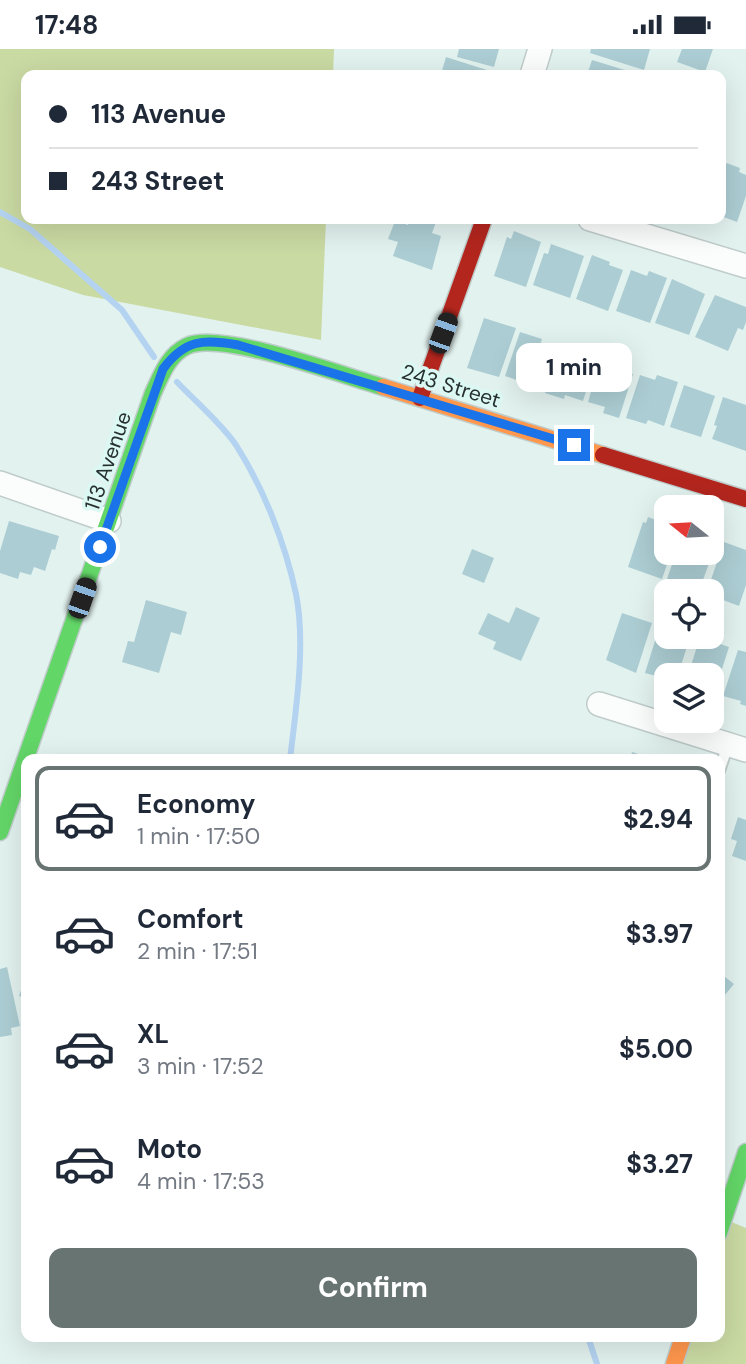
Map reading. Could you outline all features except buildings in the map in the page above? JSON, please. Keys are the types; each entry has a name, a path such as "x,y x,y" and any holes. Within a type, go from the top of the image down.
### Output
{"street":[{"path":"534,70 540,49"},
{"path":"420,398 482,224"},
{"path":"607,224 746,266"},
{"name":"243 Street","path":"183,348 196,342 216,341 238,345 746,499"},
{"name":"113 Avenue","path":"27,754 163,369 172,356 183,348"},
{"path":"0,483 109,521"},
{"path":"599,704 737,748"},
{"name":"113 Avenue","path":"0,832 21,772"},
{"path":"725,1215 746,1152"},
{"path":"674,1364 681,1342"}],"lane":[{"path":"725,763 737,748"}],"green space":[{"path":"0,49 334,49 333,70 21,70 21,224 326,224 321,340 83,295 0,267"},
{"path":"725,1219 746,1228 746,1364 674,1364 681,1342 725,1342"}],"waterway":[{"path":"0,212 21,224"},
{"path":"21,224 122,310 154,357"},
{"path":"177,382 236,445 264,498 286,555 296,594 300,634 299,677 291,754"},
{"path":"590,1342 597,1364"}],"traffic: fast":[{"path":"27,754 153,393 175,355 187,346 203,343 226,344 283,356 383,387"},
{"path":"0,832 21,772"},
{"path":"725,1215 746,1152"}],"traffic: slow":[{"path":"383,387 603,455"},
{"path":"674,1364 681,1342"}],"traffic: jam":[{"path":"420,398 482,224"},
{"path":"603,455 746,499"}],"route":[{"path":"100,547 163,369 172,356 196,342 216,341 238,345 574,445"}]}
